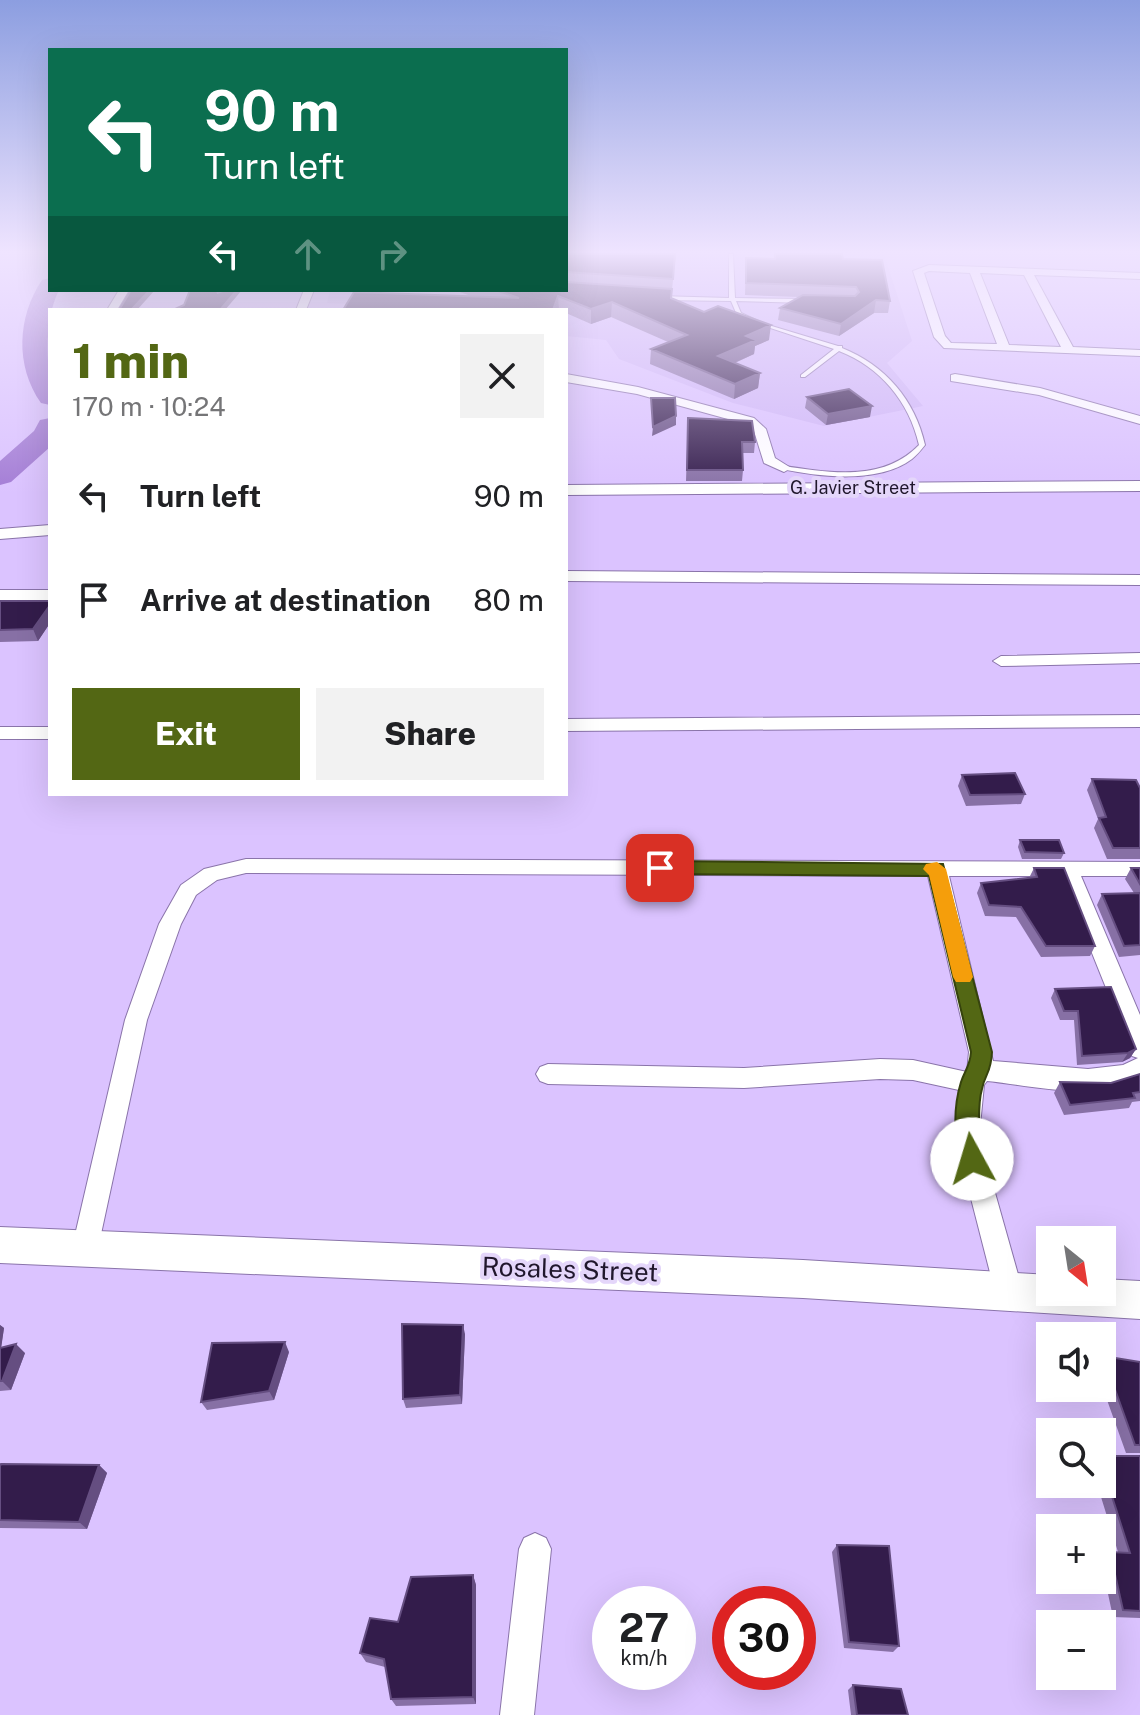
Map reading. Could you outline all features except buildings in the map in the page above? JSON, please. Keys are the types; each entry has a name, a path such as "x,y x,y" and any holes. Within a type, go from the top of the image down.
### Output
{"main road":[{"name":"Rosales Street","path":"0,1245 803,1279 1140,1300"}],"street":[{"path":"939,334 944,344 953,346 1140,353"},
{"path":"999,334 1004,347"},
{"path":"1060,334 1068,349"},
{"path":"568,378 638,391 750,421 760,429 769,460 784,468"},
{"path":"955,378 1040,392 1140,420"},
{"name":"G. Javier Street","path":"568,490 1140,486"},
{"path":"0,534 48,530"},
{"path":"568,576 1140,580"},
{"path":"0,595 48,595"},
{"path":"1001,661 1140,658"},
{"path":"568,725 1140,721"},
{"path":"0,733 48,733"},
{"path":"85,1248 136,1020 176,913 188,890 211,874 246,866 1140,869"},
{"path":"937,869 978,1034 976,1076 967,1136 1009,1292"},
{"path":"1068,869 1139,1040 1140,1049"},
{"path":"548,1074 744,1078 880,1069 976,1076 1091,1078 1122,1077 1140,1067"},
{"path":"517,1715 535,1549"}],"lane":[{"path":"784,468 827,473 881,470 907,462 922,445 908,410 888,378 870,363 840,347 796,334"},
{"path":"803,376 840,347"}],"shaded area":[{"path":"568,334 910,334 912,341 887,363 923,406 824,426 733,403 619,359 606,340"}],"waterway":[{"path":"34,334 38,368 48,393"},
{"path":"0,476 48,432"}],"slow traffic":[{"path":"932,869 937,869 963,977"}],"route":[{"path":"660,868 937,869 981,1052 981,1070 972,1083 968,1107 967,1136 972,1159"}]}
